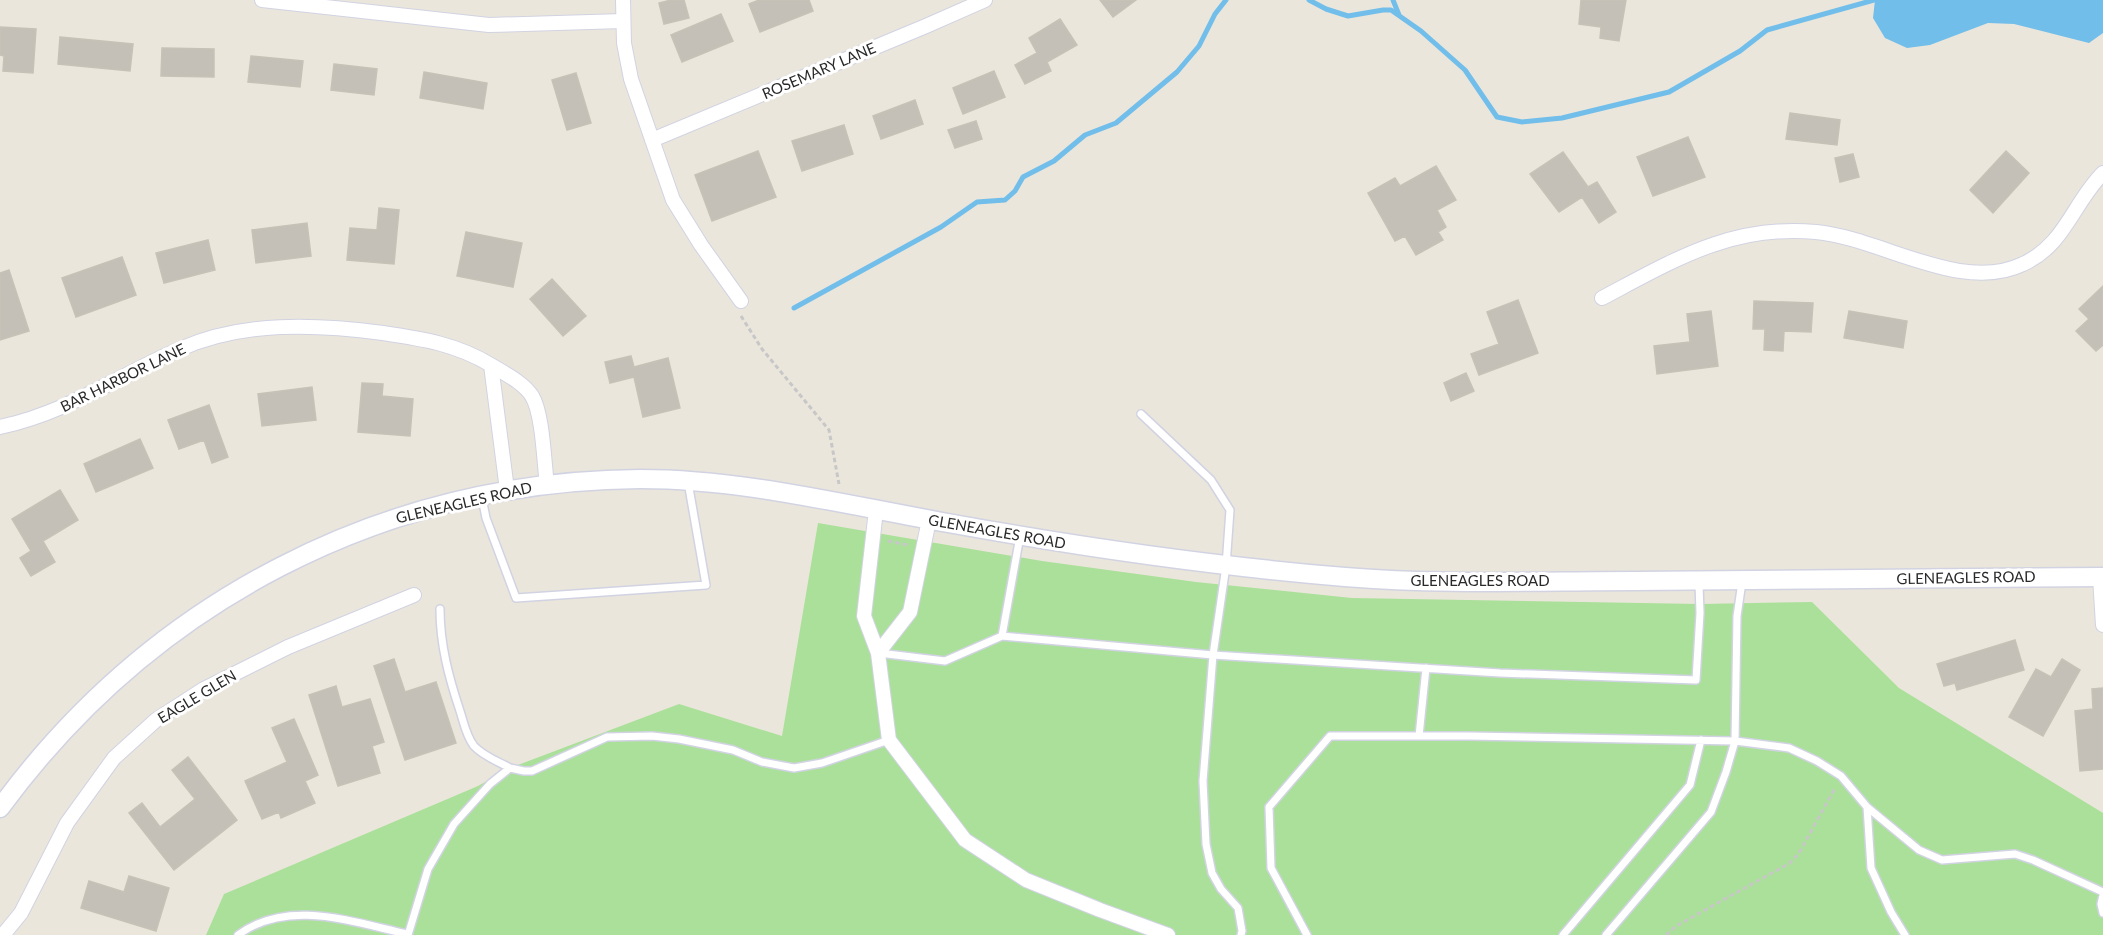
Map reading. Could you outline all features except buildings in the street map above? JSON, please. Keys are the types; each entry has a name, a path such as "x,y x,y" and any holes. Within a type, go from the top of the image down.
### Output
{"street":[{"path":"262,0 489,26 623,21"},
{"path":"623,0 624,43 631,79 674,200 701,245 741,301"},
{"name":"ROSEMARY LANE","path":"652,140 985,0"},
{"path":"1602,298 1682,256 1707,246 1742,236 1779,231 1815,232 1856,239 1952,270 1977,274 2001,272 2022,265 2049,247 2103,173"},
{"name":"BAR HARBOR LANE","path":"0,427 44,415 72,404 181,348 222,335 264,328 304,326 351,329 431,340 472,354 513,379 532,396 542,436 547,485"},
{"path":"491,365 507,490"},
{"name":"GLENEAGLES ROAD","path":"0,808 58,737 96,696 171,635 222,598 310,551 355,532 411,513 507,490 572,482 642,479 735,485 1020,536 1226,566 1351,577 1407,580 2102,577"},
{"path":"876,510 864,616 878,653 889,740 965,840 1026,880 1168,935"},
{"path":"878,653 910,612 929,520"},
{"path":"2102,577 2103,625"},
{"name":"EAGLE GLEN","path":"3,935 21,913 67,823 114,758 156,720 204,689 288,647 414,595"}],"lane":[{"path":"1142,414 1211,480 1230,510 1226,566 1213,655 1203,781 1206,844 1212,873 1221,889 1238,908 1242,931 1240,935"},
{"path":"481,496 486,518 516,598 706,585 688,481"},
{"path":"1002,636 1020,536"},
{"path":"878,653 945,661 1002,636 1213,655 1426,668 1696,680 1700,614 1699,580"},
{"path":"1606,935 1711,812 1736,741 1737,616 1742,580"},
{"path":"440,609 445,659 467,733 474,746 510,768 524,771 538,769 607,737 652,736 679,739 733,750 762,762 794,768 822,763 889,740"},
{"path":"1419,736 1426,668"},
{"path":"1307,935 1271,868 1269,807 1330,736 1736,741 1790,748 1817,760 1841,777 1867,807 1919,850 1942,860 2015,854 2033,860 2103,893 2101,904 2103,913"},
{"path":"1563,935 1690,785 1701,741"},
{"path":"238,935 261,922 279,916 306,915 334,917 407,934 428,869 454,824 490,784 510,768"},
{"path":"1867,807 1871,868 1890,912 1905,935"}],"path":[{"path":"741,301 738,312 762,349 829,430 839,484"},
{"path":"888,541 908,545"},
{"path":"1666,935 1676,926 1795,859 1841,777"}],"green space":[{"path":"818,523 1042,561 1196,582 1352,598 1700,604 1812,602 1899,688 2103,813 2103,935 206,935 224,894 478,786 510,768 679,704 782,736"}],"water":[{"path":"1875,0 2103,0 2103,33 2089,43 2014,24 1988,23 1930,45 1907,48 1885,38 1873,18"}],"waterway":[{"path":"794,308 941,227 977,202 1005,200 1015,191 1023,177 1054,161 1085,135 1116,123 1177,72 1199,46 1215,14 1226,0"},
{"path":"1309,0 1326,9 1348,16 1391,10 1421,31 1465,70 1497,117 1522,122 1562,118 1669,92 1740,51 1767,30 1874,0"},
{"path":"1393,0 1399,15"}]}
